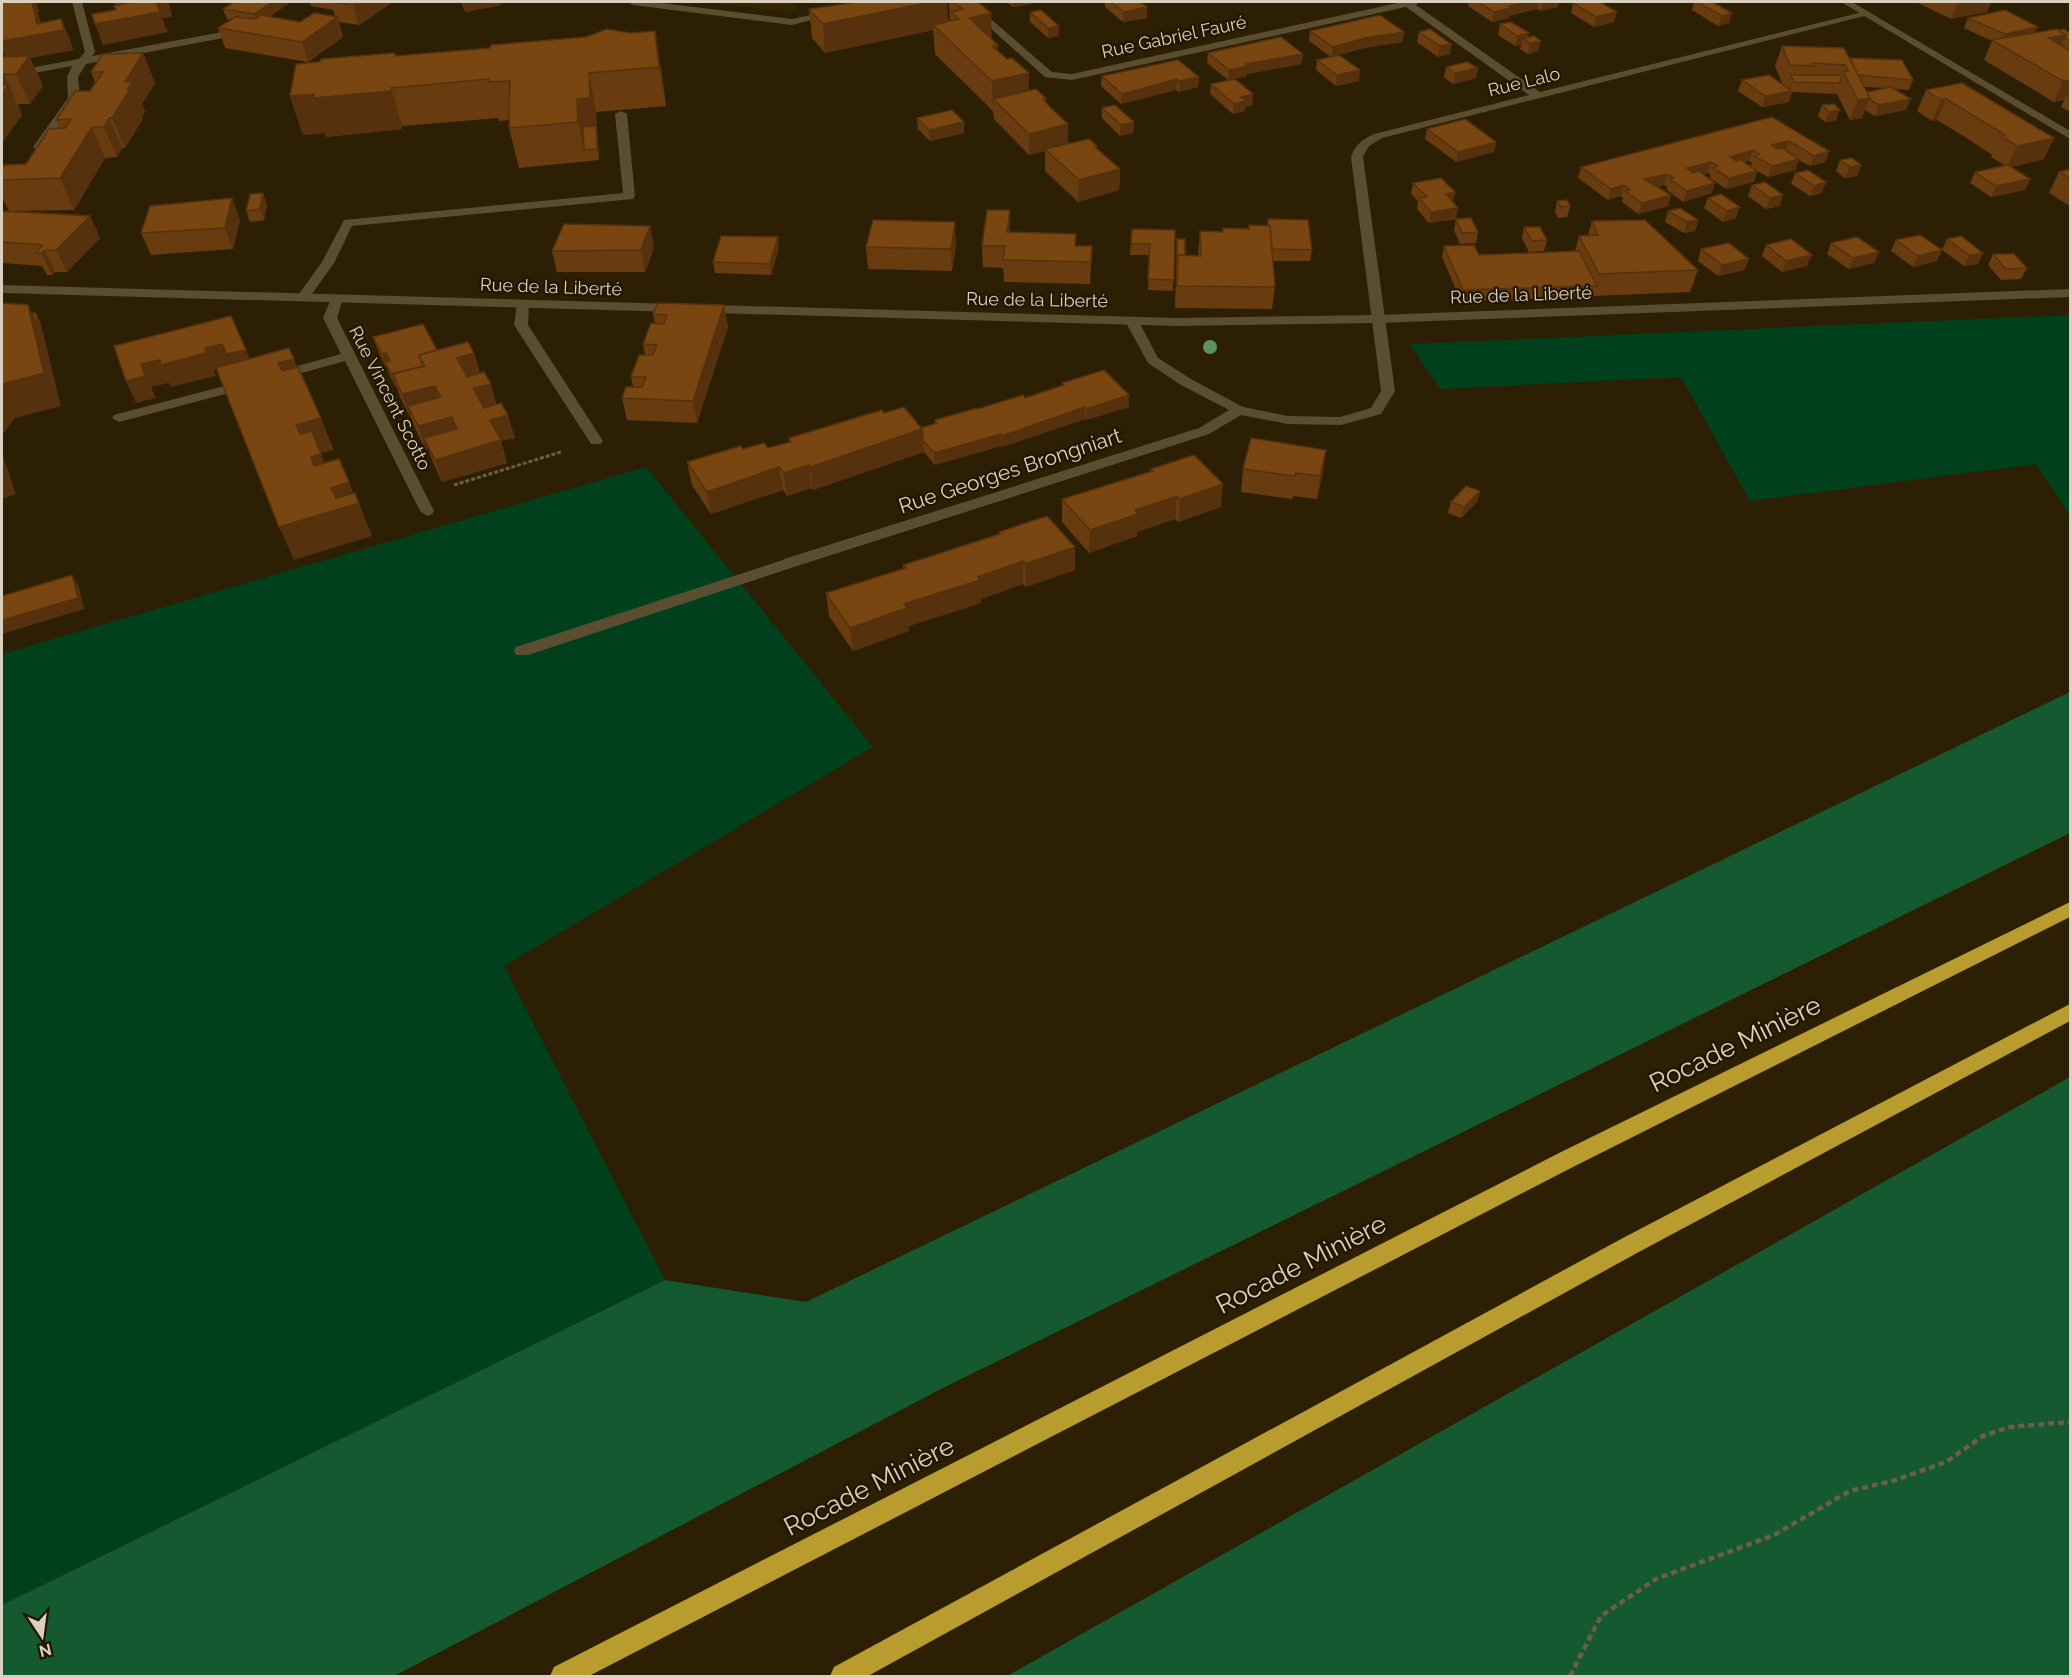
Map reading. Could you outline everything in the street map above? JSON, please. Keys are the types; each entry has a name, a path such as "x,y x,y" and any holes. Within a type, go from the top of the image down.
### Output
{"highway":[{"name":"Rocade Minière","path":"563,1677 1566,1160 2070,909"},
{"path":"843,1677 1639,1241 2070,1012"}],"street":[{"path":"34,153 74,98 70,78 72,72 90,52 77,2"},
{"path":"633,2 792,22 848,10"},
{"name":"Rue Gabriel Fauré","path":"966,2 1048,75 1072,76 1411,2"},
{"path":"1411,2 1539,97"},
{"path":"1846,2 2070,136"},
{"name":"Rue Lalo","path":"1377,319 1357,157 1359,149 1366,142 1378,136 1867,14"},
{"path":"2,76 258,28"},
{"path":"302,298 328,263 348,224 629,195 621,114"},
{"name":"Rue de la Liberté","path":"2,289 1177,322 1377,319 2070,293"},
{"name":"Rue Vincent Scotto","path":"337,299 330,318 427,511"},
{"path":"524,304 520,325 596,441"},
{"path":"1132,321 1153,360 1186,382 1239,410 1288,420 1341,421 1376,411 1388,391 1377,319"},
{"path":"119,418 350,356"},
{"name":"Rue Georges Brongniart","path":"522,651 1204,431 1239,410"}],"path":[{"path":"419,495 596,441"},
{"path":"1570,1677 1601,1616 1656,1579 1774,1535 1850,1491 1896,1480 1946,1462 1983,1436 2010,1427 2070,1422"}],"shaded area":[{"path":"701,2 791,2 798,10 789,12"}],"green space":[{"path":"2070,315 2070,516 2036,464 1750,501 1681,377 1440,389 1410,344"},
{"path":"646,467 873,747 504,966 665,1280 2,1605 2,654"},
{"path":"2070,692 2070,833 941,1389 394,1676 2,1676 2,1605 665,1280 806,1302"},
{"path":"2070,1077 2070,1676 1007,1676"}],"building":[{"path":"2,2 32,2 37,24 61,19 64,30 2,41"},
{"path":"129,2 156,2 160,12 95,24 92,14 116,10 114,6"},
{"path":"234,2 273,2 254,14 223,9"},
{"path":"330,2 359,2 353,5"},
{"path":"857,2 931,2 823,24 809,9"},
{"path":"954,2 978,2 991,13 969,18 998,45 992,46 1007,59 1012,58 1029,73 992,81 933,25 959,19 951,12 963,9"},
{"path":"1111,2 1140,2 1147,7 1124,12"},
{"path":"1478,2 1530,2 1494,12"},
{"path":"1600,2 1617,12 1596,17 1573,3"},
{"path":"1697,2 1712,2 1732,13 1722,16"},
{"path":"1041,10 1059,26 1048,28 1030,12"},
{"path":"2005,10 2038,27 2005,34 1968,18"},
{"path":"314,13 337,17 302,42 218,28 235,17 255,19 261,15 300,22"},
{"path":"1380,15 1404,32 1365,38 1333,47 1310,31"},
{"path":"1511,22 1529,33 1517,36 1500,24"},
{"path":"607,29 630,33 655,31 659,67 589,73 590,98 577,99 578,122 509,128 510,81 489,82 489,79 313,98 314,94 290,96 296,64 320,62 321,59 395,53 395,56 490,48 491,45 586,37"},
{"path":"1430,29 1451,44 1440,46 1419,32"},
{"path":"2057,29 2066,35 2049,38 2070,51 2070,80 2063,81 1992,40"},
{"path":"2064,29 2070,33 2070,40 2058,30"},
{"path":"1534,36 1541,41 1530,43 1523,39"},
{"path":"1281,37 1303,54 1246,64 1248,66 1229,70 1208,53"},
{"path":"1782,46 1844,48 1870,98 1858,100 1846,77 1844,71 1848,71 1845,65 1813,63 1814,66 1790,65"},
{"path":"143,53 125,82 132,82 128,89 131,88 112,118 109,118 104,127 92,127 60,178 2,180 4,165 26,164 49,129 65,128 71,119 56,120 75,91 90,91 103,72 91,72 103,54"},
{"path":"1339,55 1360,70 1337,75 1317,60"},
{"path":"29,56 16,74 4,74 2,78 2,57"},
{"path":"1850,58 1902,60 1913,80 1858,75"},
{"path":"1178,60 1199,77 1179,81 1177,79 1122,94 1102,76"},
{"path":"1467,62 1478,68 1455,73 1446,67"},
{"path":"1769,75 1792,91 1765,96 1742,80"},
{"path":"1791,75 1842,76 1841,83 1794,82"},
{"path":"1235,79 1253,94 1241,97 1246,101 1234,104 1211,84"},
{"path":"1962,83 2054,138 2017,146 2001,136 2005,135 1946,99 1941,100 1926,90"},
{"path":"2,85 8,85 2,94"},
{"path":"1891,87 1911,99 1879,105 1869,99 1867,92"},
{"path":"1036,89 1046,98 1043,99 1050,107 1068,124 1029,134 993,99"},
{"path":"1834,104 1840,110 1829,112 1822,105"},
{"path":"1115,105 1134,122 1121,125 1102,108"},
{"path":"952,110 964,122 929,130 917,118"},
{"path":"1772,117 1829,151 1814,156 1789,141 1771,145 1777,149 1782,148 1799,159 1772,166 1754,156 1759,154 1753,150 1730,157 1736,161 1741,160 1757,171 1729,178 1713,168 1718,166 1711,162 1687,168 1693,173 1699,171 1715,183 1687,191 1670,179 1674,178 1667,174 1644,179 1671,195 1642,203 1625,191 1630,190 1624,185 1611,189 1581,167"},
{"path":"1465,119 1496,142 1458,152 1427,129"},
{"path":"596,126 597,149 584,150 583,127"},
{"path":"1089,139 1120,169 1079,180 1045,149"},
{"path":"1852,158 1861,165 1850,167 1840,160"},
{"path":"2008,165 2030,179 1996,186 1975,172"},
{"path":"2070,169 2070,178 2059,172"},
{"path":"1808,170 1826,182 1814,186 1795,173"},
{"path":"1441,178 1455,192 1446,194 1458,208 1431,212 1419,198 1427,197 1413,183"},
{"path":"1765,182 1783,195 1770,198 1752,185"},
{"path":"263,193 260,209 246,211 250,194"},
{"path":"1721,194 1740,207 1727,211 1708,198"},
{"path":"232,198 225,228 141,233 150,206"},
{"path":"1567,200 1570,206 1561,207 1557,201"},
{"path":"1680,208 1698,220 1687,222 1668,211"},
{"path":"987,210 1010,210 1007,232 1076,234 1075,246 1092,246 1091,262 1003,260 1005,246 982,246"},
{"path":"2,211 90,216 56,250 36,253 43,245 2,242"},
{"path":"1471,218 1478,232 1462,233 1456,219"},
{"path":"1268,219 1308,220 1312,250 1272,249"},
{"path":"873,220 955,222 951,249 866,247"},
{"path":"1645,220 1698,270 1599,274 1579,236 1598,235 1592,221"},
{"path":"564,224 650,226 641,250 552,251"},
{"path":"1249,225 1270,226 1275,287 1177,286 1178,255 1201,256 1200,231 1223,232 1223,228 1249,229"},
{"path":"1524,227 1540,227 1547,240 1532,241"},
{"path":"1132,229 1175,230 1174,280 1148,279 1150,244 1131,244"},
{"path":"1920,235 1942,250 1918,256 1896,240"},
{"path":"721,236 778,237 770,264 713,262"},
{"path":"1961,236 1983,253 1969,255 1947,239"},
{"path":"1857,237 1879,252 1853,258 1831,243"},
{"path":"1177,239 1185,239 1185,255 1178,255 1177,259"},
{"path":"1791,239 1812,255 1786,261 1766,245"},
{"path":"1729,243 1749,259 1722,265 1701,249"},
{"path":"1474,245 1479,255 1579,251 1597,286 1463,290 1444,246"},
{"path":"1993,254 2014,254 2027,268 2006,269"},
{"path":"2,303 28,305 44,373 2,384"},
{"path":"658,303 724,305 693,401 622,398 626,387 642,387 646,377 631,377 639,355 653,355 657,345 643,344 651,323 664,324 667,315 653,314"},
{"path":"32,313 36,313 38,326"},
{"path":"231,316 246,350 227,354 222,344 205,348 206,353 161,365 160,360 141,364 145,376 126,381 114,346"},
{"path":"423,324 437,350 419,355 423,366 391,374 385,362 390,361 386,353 382,354 373,337"},
{"path":"468,342 474,353 457,358 467,377 484,372 491,384 473,388 484,408 501,403 508,415 490,420 501,440 435,460 424,438 457,429 452,417 418,426 408,406 441,397 435,386 402,394 393,374 425,366 419,355"},
{"path":"289,348 294,359 278,363 282,371 298,367 321,418 296,425 300,434 312,431 321,454 311,457 314,466 339,459 349,482 331,488 336,498 355,493 359,503 279,527 216,368"},
{"path":"1104,370 1129,395 1086,409 1085,407 1002,436 1001,434 934,453 923,440 921,428 937,423 935,420 1023,395 1025,398"},
{"path":"904,407 922,429 810,467 809,465 784,473 779,467 707,492 687,462 741,446 743,449 764,443 768,448 791,442 789,438 882,410 884,413"},
{"path":"1251,438 1326,450 1320,476 1296,473 1295,476 1243,469"},
{"path":"1194,455 1223,484 1180,499 1177,496 1135,510 1138,514 1090,530 1062,499 1153,471 1151,469"},
{"path":"1466,486 1480,491 1464,507 1451,502"},
{"path":"1047,516 1075,547 1025,564 1023,561 978,577 980,580 904,604 907,608 850,628 826,593 906,568 903,565 1000,534 999,532"},
{"path":"72,575 78,598 2,620 2,596"}]}
